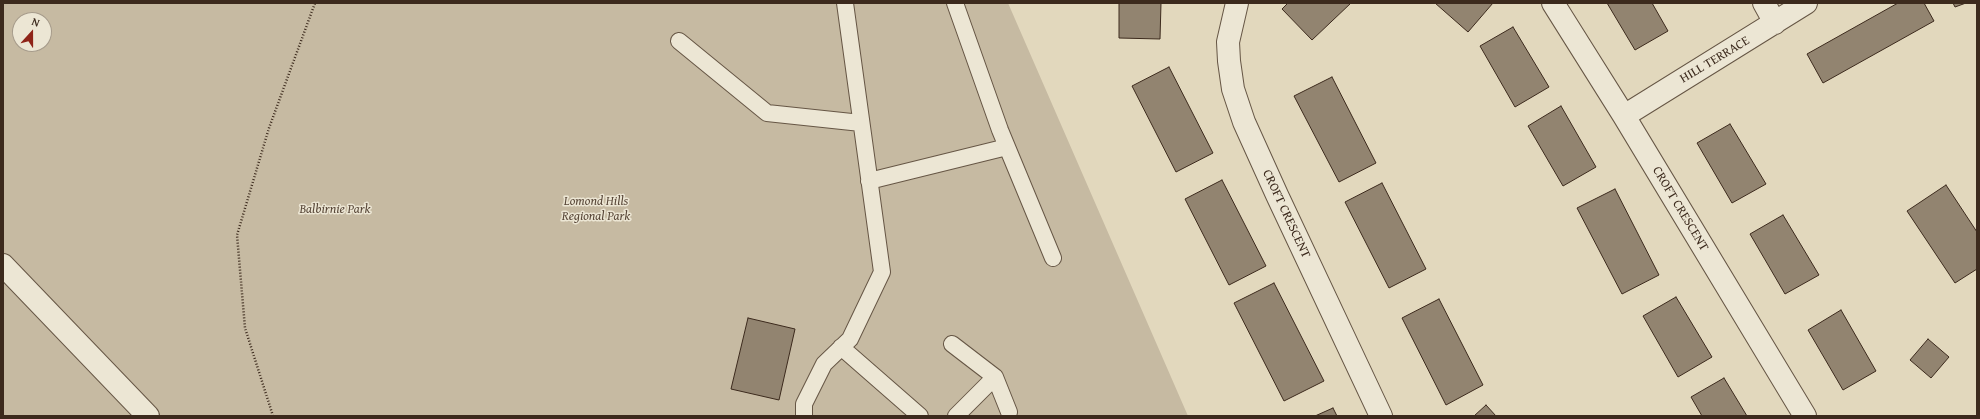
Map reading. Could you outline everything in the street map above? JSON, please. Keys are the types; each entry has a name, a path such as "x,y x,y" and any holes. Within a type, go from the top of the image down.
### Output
{"street":[{"name":"CROFT CRESCENT","path":"1237,3 1228,42 1229,61 1233,89 1244,122 1381,416"},
{"name":"CROFT CRESCENT","path":"1553,3 1624,116 1806,416"},
{"path":"1764,3 1775,23"},
{"name":"HILL TERRACE","path":"1624,116 1806,3"},
{"path":"3,265 138,413"}],"lane":[{"path":"804,416 804,404 824,364 850,339 882,272 845,3"},
{"path":"955,3 1007,146 1053,258"},
{"path":"679,41 767,113 861,123"},
{"path":"869,181 1007,146"},
{"path":"952,344 995,377 1009,412"},
{"path":"841,347 920,416"},
{"path":"956,416 995,377"}],"path":[{"path":"273,416 245,328 237,236 269,128 315,3"}],"green space":[{"name":"Lomond Hills Regional Park","path":"3,3 1008,3 1188,416 3,416"}],"building":[{"path":"1119,3 1161,3 1160,39 1119,38"},
{"path":"1288,3 1351,3 1312,40 1282,9"},
{"path":"1435,3 1493,3 1468,32"},
{"path":"1607,3 1652,3 1668,31 1635,50"},
{"path":"1898,3 1924,3 1934,21 1823,83 1807,54"},
{"path":"1953,3 1966,3 1955,7"},
{"path":"1513,27 1549,87 1515,107 1480,46"},
{"path":"1169,67 1213,153 1176,172 1132,86"},
{"path":"1332,77 1376,163 1339,182 1294,96"},
{"path":"1561,106 1596,167 1563,186 1528,126"},
{"path":"1730,124 1766,184 1732,203 1697,143"},
{"path":"1222,180 1266,266 1229,285 1185,199"},
{"path":"1382,183 1426,269 1389,288 1345,202"},
{"path":"1946,185 1977,232 1977,269 1955,283 1907,211"},
{"path":"1615,189 1659,275 1622,294 1577,208"},
{"path":"1783,215 1819,275 1785,294 1750,234"},
{"path":"1274,283 1324,381 1284,401 1234,303"},
{"path":"1676,297 1712,357 1678,377 1643,316"},
{"path":"1439,299 1483,385 1446,405 1402,318"},
{"path":"1841,310 1876,371 1843,390 1808,330"},
{"path":"748,318 795,329 779,400 731,389"},
{"path":"1928,339 1949,357 1931,378 1910,360"},
{"path":"1724,378 1747,416 1702,416 1691,397"},
{"path":"1486,405 1496,416 1474,416"},
{"path":"1333,408 1337,416 1315,416"}],"park label":[{"name":"Balbirnie Park","path":"335,210"}]}
